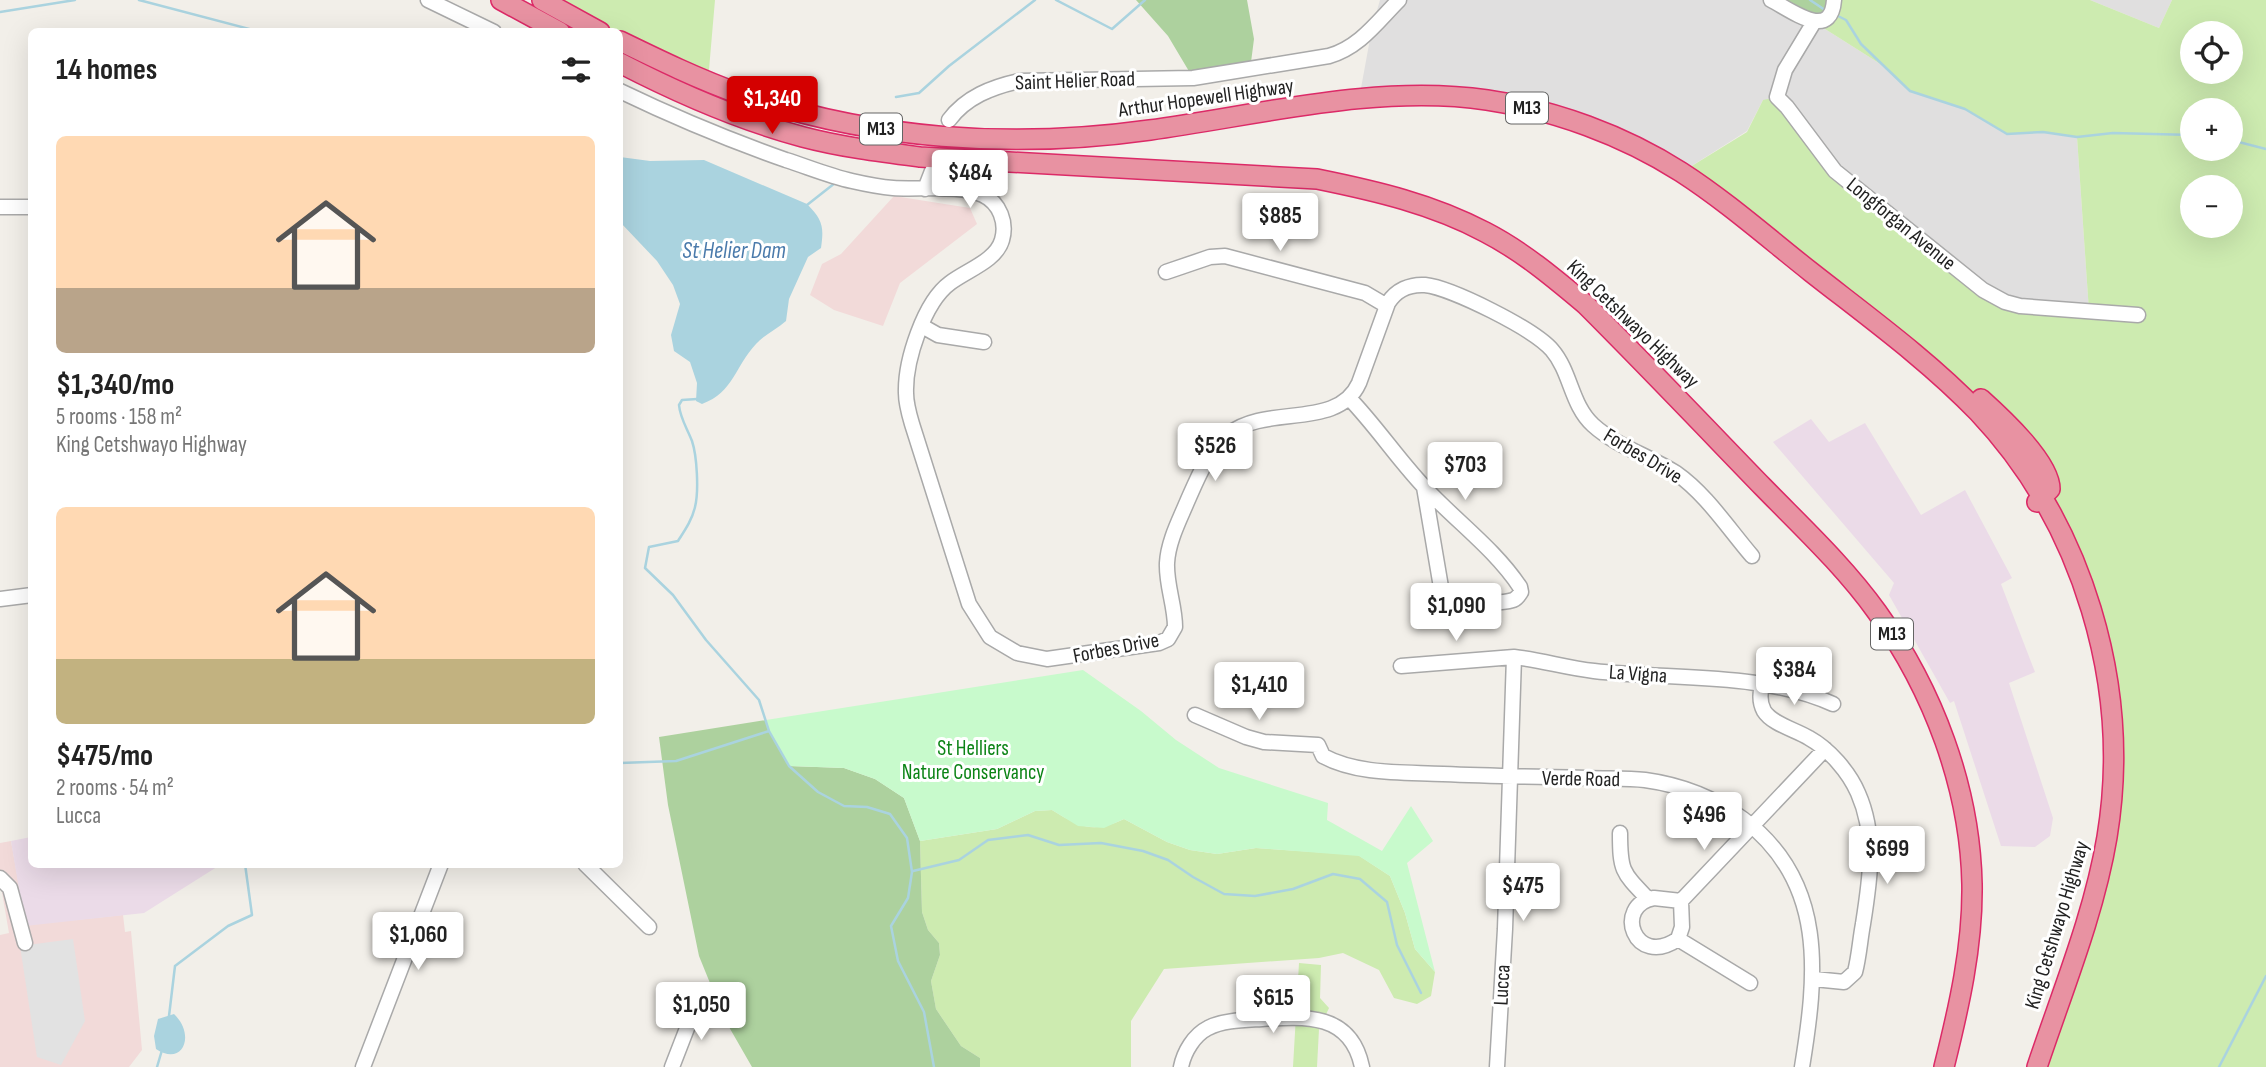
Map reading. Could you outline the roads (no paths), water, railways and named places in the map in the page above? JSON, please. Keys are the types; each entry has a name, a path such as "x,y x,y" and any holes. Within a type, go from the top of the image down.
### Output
{"highway":[{"path":"501,0 554,28"},
{"path":"542,0 593,28"},
{"name":"Arthur Hopewell Highway","path":"623,42 741,95 852,124 938,136 995,139 1103,136 1359,99"},
{"name":"King Cetshwayo Highway","path":"623,64 714,108 762,125 804,137 872,150 920,157 1317,179 1374,191 1440,210 1487,232 1540,266 1588,304 1835,561 1892,633 1924,692 1947,748 1957,782 1971,878 1969,940 1962,987 1944,1067"},
{"name":"King Cetshwayo Highway","path":"1359,99 1428,96 1491,101 1539,110 1618,139 1659,159 1701,185 1941,377 1979,414 2016,458 2073,560 2090,604 2106,670 2112,719 2113,772 2108,837 2099,878 2037,1067"}],"street":[{"path":"428,0 467,25"},
{"name":"Saint Helier Road","path":"949,120 976,95 1018,81 1193,78 1329,56 1350,48 1359,41 1399,0"},
{"path":"1771,0 1814,22 1826,19 1833,6"},
{"name":"Longforgan Avenue","path":"1814,22 1785,70 1777,97 1835,171 1983,290 2005,302 2034,308 2138,316"},
{"path":"623,92 736,142 829,174 890,188 925,189 932,171"},
{"name":"Forbes Drive","path":"925,189 984,195 1001,214 1004,227 1002,240 992,257 937,295 914,347 906,393 909,413 973,612 990,636 1006,648 1034,658 1069,657 1159,643 1168,639 1175,627 1167,574 1168,552 1190,495 1210,454 1237,429 1272,418 1329,409 1349,398"},
{"path":"0,207 28,207"},
{"path":"1166,272 1210,257 1225,256 1365,293 1387,306 1359,383 1349,398 1424,487 1501,564 1521,590 1517,597 1510,601 1449,602 1443,599 1424,487"},
{"name":"Forbes Drive","path":"1387,306 1392,297 1402,290 1423,285 1441,289 1528,330 1546,344 1562,364 1576,401 1588,420 1611,438 1684,479 1752,556"},
{"path":"922,326 938,335 984,342"},
{"path":"0,599 28,596"},
{"path":"1511,777 1514,657"},
{"name":"La Vigna","path":"1401,666 1514,657 1592,671 1762,685 1802,691 1833,704"},
{"path":"1762,685 1760,701 1767,715 1825,749 1853,783 1859,794 1870,843 1871,868 1855,972 1844,982 1814,979"},
{"name":"Verde Road","path":"1195,715 1264,742 1318,745 1323,756 1362,768 1511,777 1644,780 1686,788 1723,804 1752,826 1779,853 1801,893 1806,908 1814,979 1802,1067"},
{"path":"1681,901 1648,899 1635,909 1632,927 1636,936 1646,945 1656,948 1678,939 1682,927 1681,901 1825,749"},
{"name":"Lucca","path":"1497,1067 1511,777"},
{"path":"1620,833 1623,870 1648,899"},
{"path":"363,1067 439,868"},
{"path":"589,868 649,927"},
{"path":"0,878 10,888 25,943"},
{"path":"1678,939 1750,983"},
{"path":"672,1067 696,1005"},
{"path":"1181,1067 1190,1045 1209,1027 1243,1020 1292,1017 1320,1019 1340,1030 1353,1045 1362,1067"}],"water":[{"name":"St Helier Dam","path":"623,157 650,161 704,160 807,204 821,224 821,248 808,257 789,299 786,321 756,344 721,393 702,404 696,401 697,383 690,362 674,351 671,335 680,304 673,285 657,261 623,225"},
{"path":"174,1014 181,1022 185,1039 179,1051 165,1054 156,1049 154,1036 158,1019"}],"waterway":[{"path":"0,12 75,0"},
{"path":"139,0 246,28"},
{"path":"896,97 919,93 949,66 1035,0"},
{"path":"1056,0 1112,29 1145,0"},
{"path":"1810,0 1825,10"},
{"path":"1834,14 1846,20 1861,44 1910,91 1965,109 2007,134 2043,132 2077,137 2113,133 2180,135"},
{"path":"2243,143 2266,149"},
{"path":"807,205 835,183"},
{"path":"697,399 682,400 679,405 695,455 697,492 694,512 678,541 649,547 645,568 673,595 706,640 759,700 769,731 789,766 818,792 844,806 867,807 890,814 907,838 912,872 908,898 891,926 898,961 924,1012 934,1067"},
{"path":"623,763 676,761 769,731"},
{"path":"913,871 959,860 988,840 1028,835 1059,845 1101,843 1143,851 1168,860 1224,894 1255,896 1293,889 1333,874 1360,879 1387,902 1397,945 1421,993"},
{"path":"169,1016 175,966 228,926 252,915 246,868"},
{"path":"2219,1067 2266,976"},
{"path":"157,1067 162,1050"}],"park label":[{"name":"St Helliers Nature Conservancy","path":"973,760"}]}
